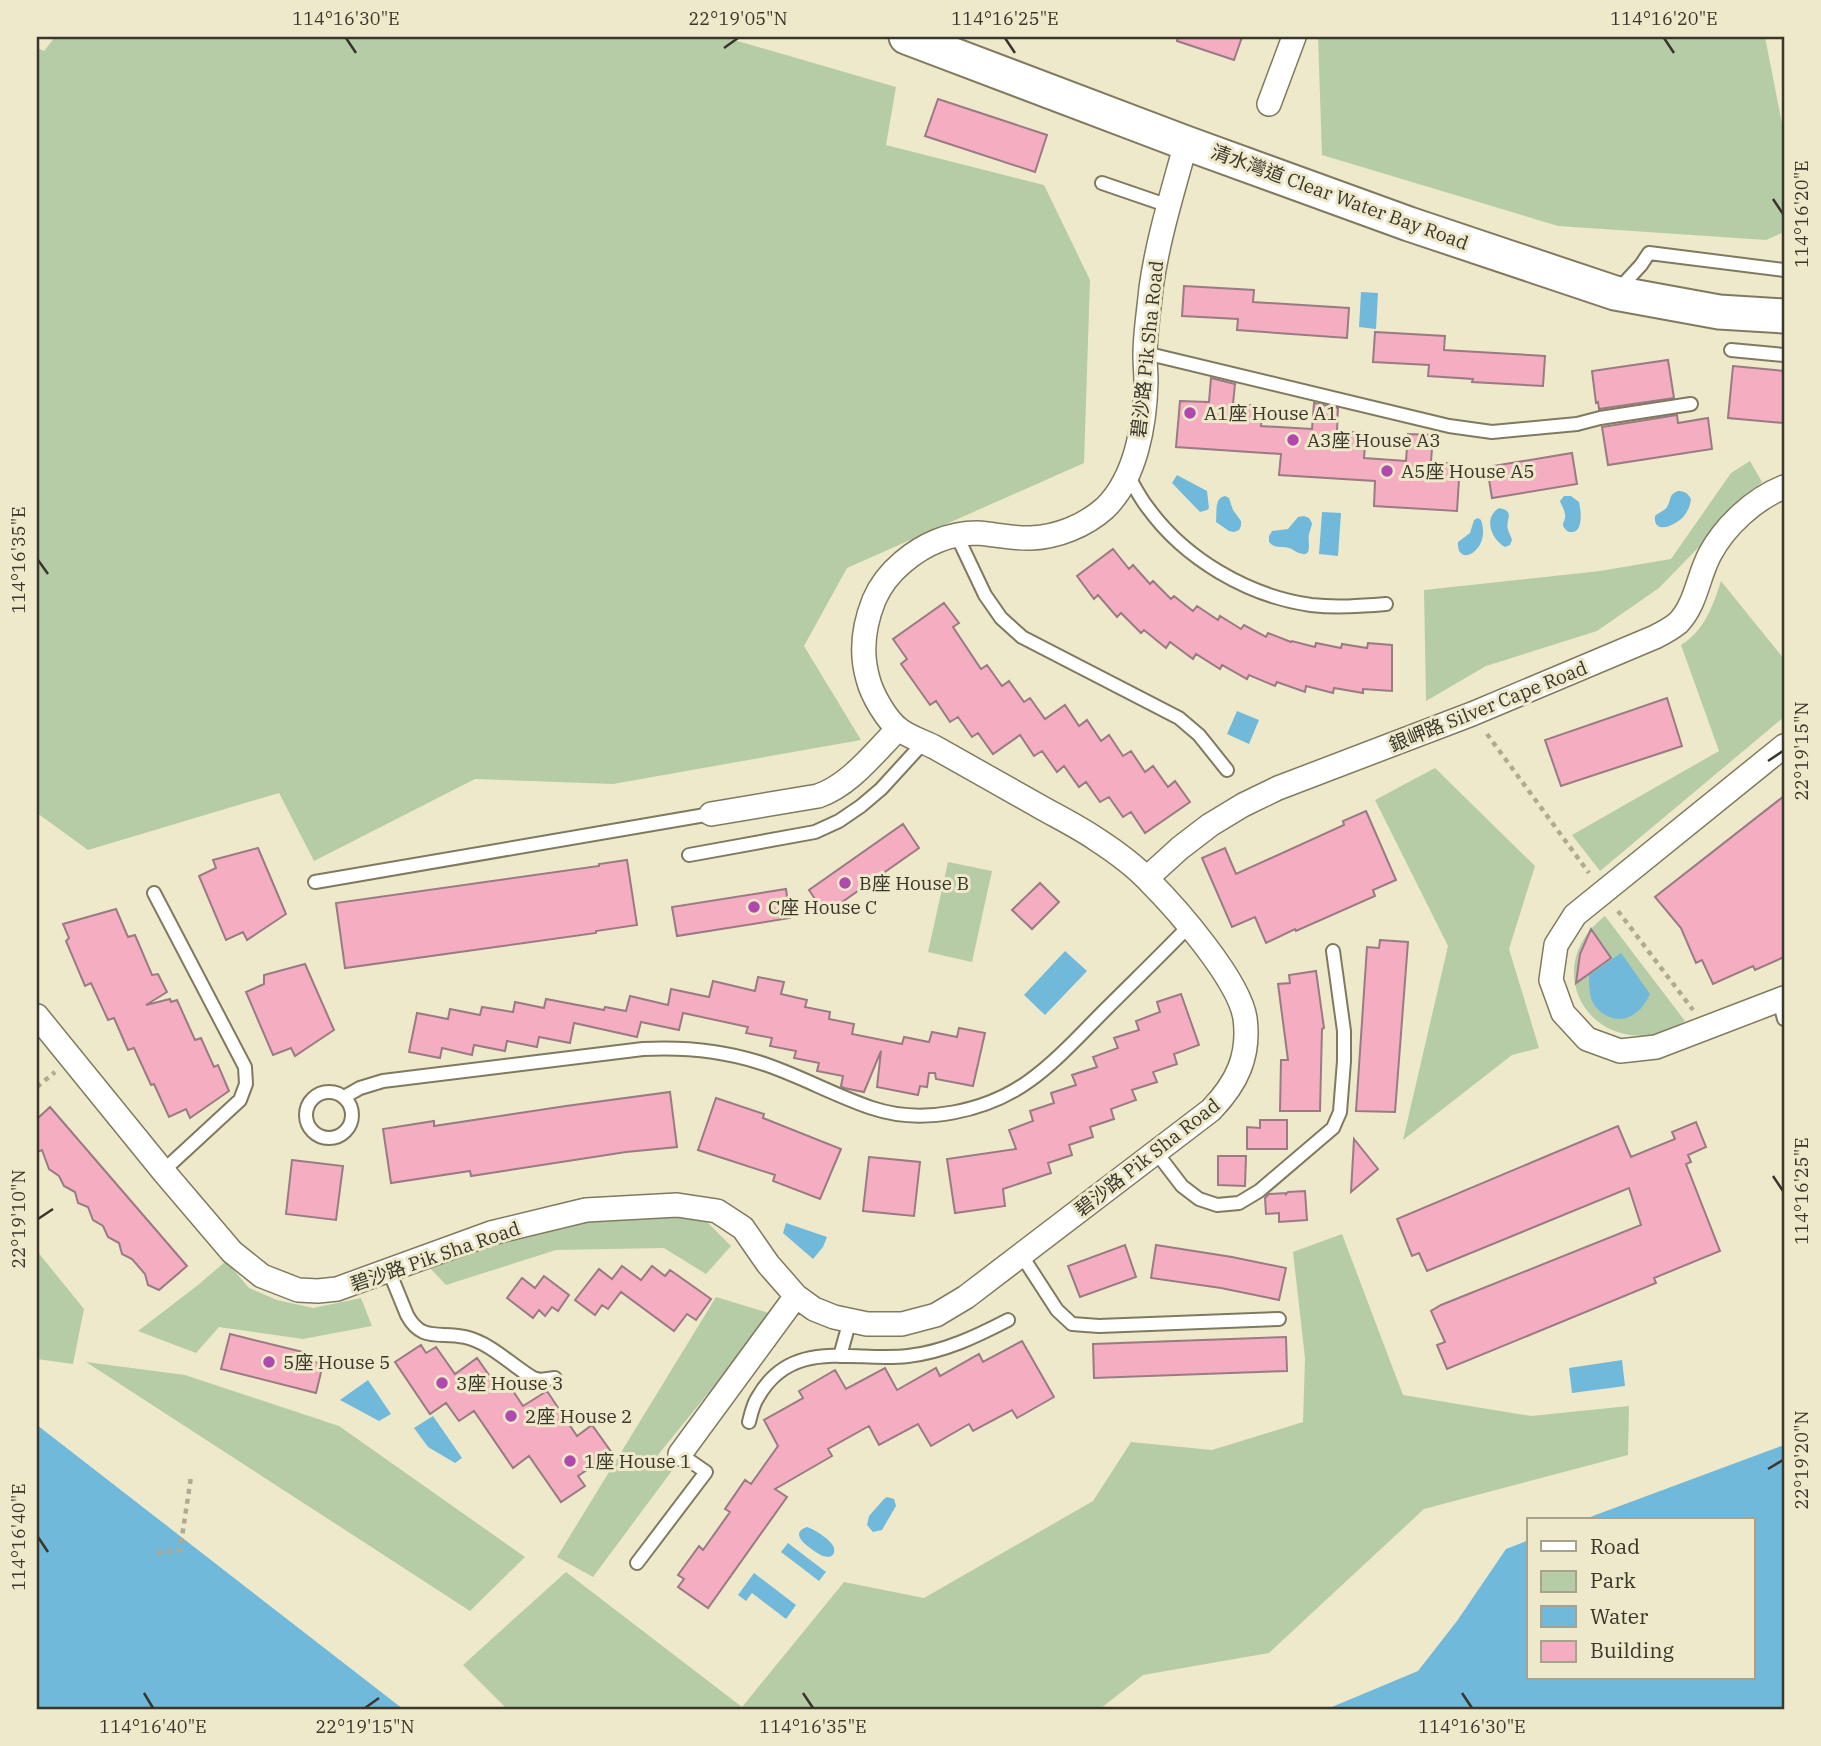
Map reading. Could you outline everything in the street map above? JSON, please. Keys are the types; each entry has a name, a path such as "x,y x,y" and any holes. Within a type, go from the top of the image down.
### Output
{"main road":[{"name":"清水灣道 Clear Water Bay Road","path":"906,37 1409,224 1615,293 1719,312 1784,316"}],"street":[{"path":"1269,104 1294,37"},
{"name":"碧沙路 Pik Sha Road","path":"37,1016 232,1252 262,1276 298,1290 337,1289 491,1233 586,1210 677,1205 717,1212 743,1228 768,1264 796,1296 814,1309 834,1317 867,1324 902,1324 936,1315 966,1297 1022,1256 1211,1110 1225,1095 1237,1077 1244,1057 1244,1015 1238,995 1221,969 1189,926 1147,878 1095,838 898,729 880,706 868,679 863,650 866,621 877,593 894,569 917,550 944,538 973,533 1030,538 1057,534 1083,524 1105,508 1122,486 1134,461 1145,408 1145,353 1152,286 1160,241 1186,143"},
{"name":"銀岬路 Silver Cape Road","path":"1147,878 1180,848 1243,804 1656,637 1678,622 1690,605 1709,555 1724,532 1771,492 1784,487"},
{"path":"711,814 831,792 846,781 898,729"},
{"path":"1782,1005 1706,1028 1656,1047 1620,1051 1587,1039 1563,1013 1551,980 1556,945 1575,915 1784,746"},
{"path":"680,1454 796,1296"}],"lane":[{"path":"1102,183 1169,206"},
{"path":"1615,293 1649,253 1784,271"},
{"path":"1731,350 1784,355"},
{"path":"1145,353 1449,426 1492,432 1577,424 1690,404"},
{"path":"1128,475 1148,508 1173,537 1203,562 1236,582 1272,596 1309,604 1348,607 1386,604"},
{"path":"957,536 985,595 1001,618 1022,637 1179,718 1199,735 1227,770"},
{"path":"689,855 815,832 839,821 881,789 924,742"},
{"path":"315,882 711,814"},
{"path":"154,893 245,1067 246,1084 240,1100 163,1171"},
{"path":"344,1097 360,1088 383,1081 643,1049 673,1048 702,1049 760,1062 873,1109 927,1115 954,1112 1006,1095 1029,1081 1070,1045 1189,926"},
{"path":"1156,1152 1182,1186 1199,1199 1217,1205 1239,1203 1259,1191 1333,1129 1340,1112 1344,1031 1333,951"},
{"path":"1022,1256 1057,1310 1072,1324 1099,1326 1279,1319"},
{"path":"389,1271 407,1315 422,1332 477,1341 533,1378 555,1378"},
{"path":"749,1422 757,1399 771,1378 791,1363 815,1356 910,1356 944,1349 1008,1320"},
{"path":"840,1356 850,1321"},
{"path":"636,1563 706,1472 680,1454"}],"path":[{"path":"1472,713 1706,1028"},
{"path":"157,1553 180,1550 191,1477"}],"green space":[{"path":"55,37 724,37 896,87 886,145 1044,185 1090,280 1084,463 847,568 804,646 861,740 613,784 475,779 314,861 279,793 88,850 37,813 37,48 44,51"},
{"path":"1318,37 1765,37 1784,134 1784,232 1766,240 1558,226 1322,155"},
{"path":"1750,461 1762,482 1659,588 1597,631 1486,666 1426,701 1424,590 1600,571 1671,559 1731,473"},
{"path":"1721,581 1784,659 1784,717 1600,871 1572,835 1719,751 1681,645 1702,625"},
{"path":"1435,768 1535,866 1509,949 1539,1048 1512,1055 1403,1140 1448,946 1375,800"},
{"path":"948,862 992,871 972,962 928,952"},
{"path":"1605,916 1685,1021 1660,1033 1630,1035 1608,1028 1591,1015 1580,998 1574,978 1576,957 1586,935"},
{"path":"583,1218 704,1219 731,1246 706,1274 664,1248 556,1250 446,1285 430,1268 505,1239"},
{"path":"1342,1234 1403,1395 1531,1416 1629,1406 1628,1455 1424,1509 1269,1653 1143,1675 1100,1709 507,1709 463,1665 566,1572 742,1707 844,1582 924,1598 1093,1501 1131,1442 1212,1450 1303,1422 1305,1358 1293,1252"},
{"path":"37,1251 84,1309 73,1364 37,1359"},
{"path":"226,1261 249,1288 277,1300 313,1308 361,1298 372,1326 303,1339 219,1327 196,1353 138,1331"},
{"path":"716,1297 772,1314 658,1455 674,1468 593,1577 557,1557"},
{"path":"86,1362 185,1375 339,1426 525,1557 470,1611"}],"water":[{"path":"1361,292 1378,293 1376,329 1359,327"},
{"path":"1177,475 1207,491 1207,510 1200,512 1172,483"},
{"path":"1678,491 1686,493 1691,499 1687,512 1671,525 1658,526 1655,516 1666,508 1671,496"},
{"path":"1225,496 1229,498 1241,521 1239,530 1234,532 1216,522 1218,502"},
{"path":"1564,496 1571,496 1579,502 1580,525 1574,532 1568,532 1563,526 1565,513 1560,501"},
{"path":"1499,508 1509,513 1507,526 1512,540 1510,545 1505,547 1496,539 1490,523 1494,512"},
{"path":"1322,512 1341,513 1338,556 1319,554"},
{"path":"1304,516 1312,523 1307,553 1276,547 1269,542 1272,531 1288,529 1298,517"},
{"path":"1478,518 1483,531 1482,540 1473,553 1462,554 1458,542 1470,533 1474,520"},
{"path":"1237,711 1259,720 1249,744 1227,734"},
{"path":"1065,951 1087,971 1045,1015 1024,995"},
{"path":"1621,953 1650,994 1638,1011 1620,1019 1598,1010 1590,995 1589,975"},
{"path":"786,1223 827,1237 813,1259 783,1233"},
{"path":"1622,1360 1625,1386 1572,1393 1569,1368"},
{"path":"368,1380 391,1414 379,1421 340,1400"},
{"path":"433,1416 462,1458 455,1463 428,1447 414,1428"},
{"path":"37,1425 403,1709 37,1709"},
{"path":"1784,1445 1784,1709 1327,1709 1418,1671 1457,1621 1506,1549 1527,1541 1527,1680 1755,1680 1755,1518 1587,1518"},
{"path":"887,1497 894,1499 896,1506 882,1530 873,1532 867,1525 869,1516"},
{"path":"807,1527 830,1542 834,1548 832,1556 821,1555 802,1541 799,1533"},
{"path":"788,1543 826,1572 819,1581 781,1552"},
{"path":"754,1573 796,1605 786,1619 752,1593 746,1601 738,1595"}],"building":[{"path":"1178,37 1242,37 1234,60 1177,41"},
{"path":"938,99 1047,135 1035,172 925,136"},
{"path":"1184,286 1254,290 1253,302 1349,308 1347,338 1237,330 1238,319 1182,316"},
{"path":"1375,332 1445,336 1444,350 1545,356 1543,386 1472,382 1473,379 1428,376 1429,365 1373,362"},
{"path":"1668,360 1674,398 1599,409 1592,371"},
{"path":"1733,366 1784,371 1784,423 1728,418"},
{"path":"1211,378 1235,384 1233,404 1263,406 1261,426 1312,429 1314,403 1338,408 1337,431 1366,433 1364,458 1406,461 1408,434 1433,435 1431,462 1460,464 1457,511 1374,506 1375,481 1279,475 1281,454 1176,447 1180,401 1209,402"},
{"path":"1677,415 1678,423 1708,418 1712,449 1608,465 1602,427"},
{"path":"1572,453 1577,484 1492,498 1487,467"},
{"path":"1113,549 1129,569 1133,565 1150,584 1153,581 1171,599 1174,596 1193,611 1197,606 1218,620 1220,616 1241,629 1244,625 1266,637 1268,633 1315,647 1316,643 1341,648 1342,644 1367,648 1368,643 1392,645 1392,691 1363,689 1363,693 1334,688 1333,693 1306,686 1305,692 1277,682 1275,686 1249,675 1247,679 1222,665 1220,669 1196,654 1193,659 1170,642 1166,648 1144,630 1141,633 1121,613 1117,617 1098,595 1094,599 1077,576"},
{"path":"944,603 959,623 953,627 981,669 987,665 1002,686 1009,681 1024,702 1030,698 1045,719 1065,705 1079,726 1087,720 1101,741 1109,735 1123,756 1131,751 1145,772 1153,766 1168,787 1175,781 1190,802 1145,833 1131,812 1123,817 1109,797 1100,802 1086,782 1079,787 1064,766 1057,772 1042,751 1034,756 1020,735 993,754 978,733 972,737 958,717 950,722 936,701 930,705 901,664 907,659 893,639"},
{"path":"1667,698 1682,746 1561,786 1545,740"},
{"path":"1784,796 1784,957 1755,970 1753,966 1713,984 1702,960 1696,963 1681,928 1655,897"},
{"path":"1366,811 1396,880 1373,890 1375,896 1266,943 1255,917 1232,927 1202,858 1225,848 1236,874 1344,825 1343,821"},
{"path":"903,824 919,848 825,914 809,890"},
{"path":"258,848 286,914 247,940 243,932 226,940 199,876 216,868 213,860"},
{"path":"627,860 637,925 345,968 336,903"},
{"path":"1040,883 1059,902 1032,929 1012,910"},
{"path":"786,889 790,918 677,936 672,907"},
{"path":"116,909 128,937 135,935 152,975 158,974 167,992 146,1005 170,999 171,1002 177,1000 195,1040 201,1038 214,1067 218,1065 229,1091 190,1118 186,1109 169,1117 134,1048 128,1050 114,1018 108,1020 91,983 85,986 66,941 69,938 63,924"},
{"path":"1591,929 1611,958 1576,983 1580,954"},
{"path":"1380,940 1408,942 1395,1112 1356,1111 1367,947 1379,948"},
{"path":"305,964 334,1030 295,1056 291,1048 273,1055 246,992 264,984 264,975"},
{"path":"1316,971 1324,1028 1320,1111 1280,1111 1281,1060 1288,1060 1278,984 1290,983 1289,975"},
{"path":"758,977 784,982 781,994 807,1000 805,1007 830,1012 829,1019 854,1024 852,1034 902,1044 904,1037 929,1042 932,1032 957,1037 959,1028 985,1033 973,1086 936,1079 935,1073 929,1073 927,1087 920,1086 918,1095 877,1087 881,1051 864,1092 844,1088 841,1086 843,1076 817,1071 819,1063 794,1058 796,1051 770,1046 772,1038 746,1033 748,1027 683,1013 679,1030 641,1022 637,1037 574,1023 570,1043 539,1037 537,1047 507,1041 505,1051 474,1045 472,1055 442,1048 440,1058 409,1052 417,1013 448,1019 450,1009 480,1015 482,1007 513,1012 515,1002 544,1008 546,999 604,1010 605,1007 626,1011 630,996 668,1005 671,989 709,997 713,981 755,991"},
{"path":"1181,994 1199,1045 1174,1054 1177,1064 1153,1072 1157,1082 1132,1090 1136,1100 1111,1109 1114,1119 1090,1127 1093,1137 1069,1145 1072,1155 1048,1163 1051,1173 1003,1189 1005,1206 955,1213 947,1159 1016,1149 1009,1130 1033,1121 1030,1111 1054,1103 1051,1093 1076,1085 1072,1075 1097,1067 1093,1057 1118,1048 1114,1038 1139,1030 1136,1021 1160,1012 1157,1002"},
{"path":"670,1092 677,1147 626,1152 471,1176 470,1171 391,1183 383,1129 434,1121 434,1126"},
{"path":"716,1098 764,1114 763,1118 841,1149 820,1199 773,1181 775,1175 698,1150"},
{"path":"50,1107 187,1266 159,1290 148,1285 145,1274 132,1259 122,1254 119,1243 108,1237 103,1226 93,1220 88,1207 78,1203 75,1192 64,1186 59,1176 49,1169 42,1150 37,1152 37,1119"},
{"path":"1260,1120 1287,1120 1287,1149 1247,1149 1247,1127 1260,1128"},
{"path":"1696,1122 1706,1147 1688,1155 1691,1162 1686,1164 1720,1251 1654,1278 1656,1283 1447,1369 1437,1345 1445,1342 1431,1311 1641,1225 1629,1188 1427,1271 1419,1253 1412,1256 1397,1219 1618,1126 1631,1157 1675,1139 1672,1132"},
{"path":"1354,1139 1378,1169 1351,1192"},
{"path":"1218,1156 1246,1156 1245,1186 1218,1185"},
{"path":"869,1157 920,1162 914,1216 863,1211"},
{"path":"292,1160 343,1166 336,1220 286,1214"},
{"path":"1305,1191 1307,1220 1279,1222 1279,1213 1266,1214 1265,1198 1269,1194"},
{"path":"1125,1245 1136,1277 1080,1297 1068,1266"},
{"path":"1156,1245 1286,1268 1279,1300 1151,1278"},
{"path":"622,1266 641,1280 652,1266 665,1276 670,1270 711,1299 696,1320 687,1314 674,1331 621,1292 608,1309 602,1305 595,1315 575,1300 599,1269 612,1279"},
{"path":"544,1276 569,1295 558,1311 552,1307 545,1316 539,1310 533,1318 507,1298 522,1278 535,1288"},
{"name":"5座 House 5","path":"230,1334 311,1354 309,1361 323,1364 316,1393 221,1369"},
{"path":"1286,1337 1287,1371 1094,1378 1093,1344"},
{"path":"1022,1341 1054,1397 1017,1418 1012,1410 973,1431 969,1424 931,1446 918,1424 879,1445 869,1426 828,1449 832,1456 775,1489 787,1497 708,1608 678,1587 684,1579 678,1575 699,1546 703,1550 730,1512 725,1509 745,1480 751,1484 778,1446 764,1420 803,1398 799,1391 835,1370 846,1389 885,1368 897,1390 936,1368 940,1376 979,1354 983,1362"},
{"path":"421,1345 426,1353 436,1347 455,1374 477,1358 496,1385 505,1379 523,1406 547,1391 577,1436 592,1425 612,1453 578,1476 585,1486 561,1502 529,1456 513,1468 474,1411 459,1421 446,1403 430,1414 395,1362"}],"place":[{"name":"A1座 House A1","path":"1190,413"},
{"name":"A3座 House A3","path":"1293,440"},
{"name":"A5座 House A5","path":"1387,471"},
{"name":"B座 House B","path":"845,883"},
{"name":"C座 House C","path":"754,907"},
{"name":"5座 House 5","path":"269,1362"},
{"name":"3座 House 3","path":"442,1383"},
{"name":"2座 House 2","path":"511,1416"},
{"name":"1座 House 1","path":"570,1461"}]}
